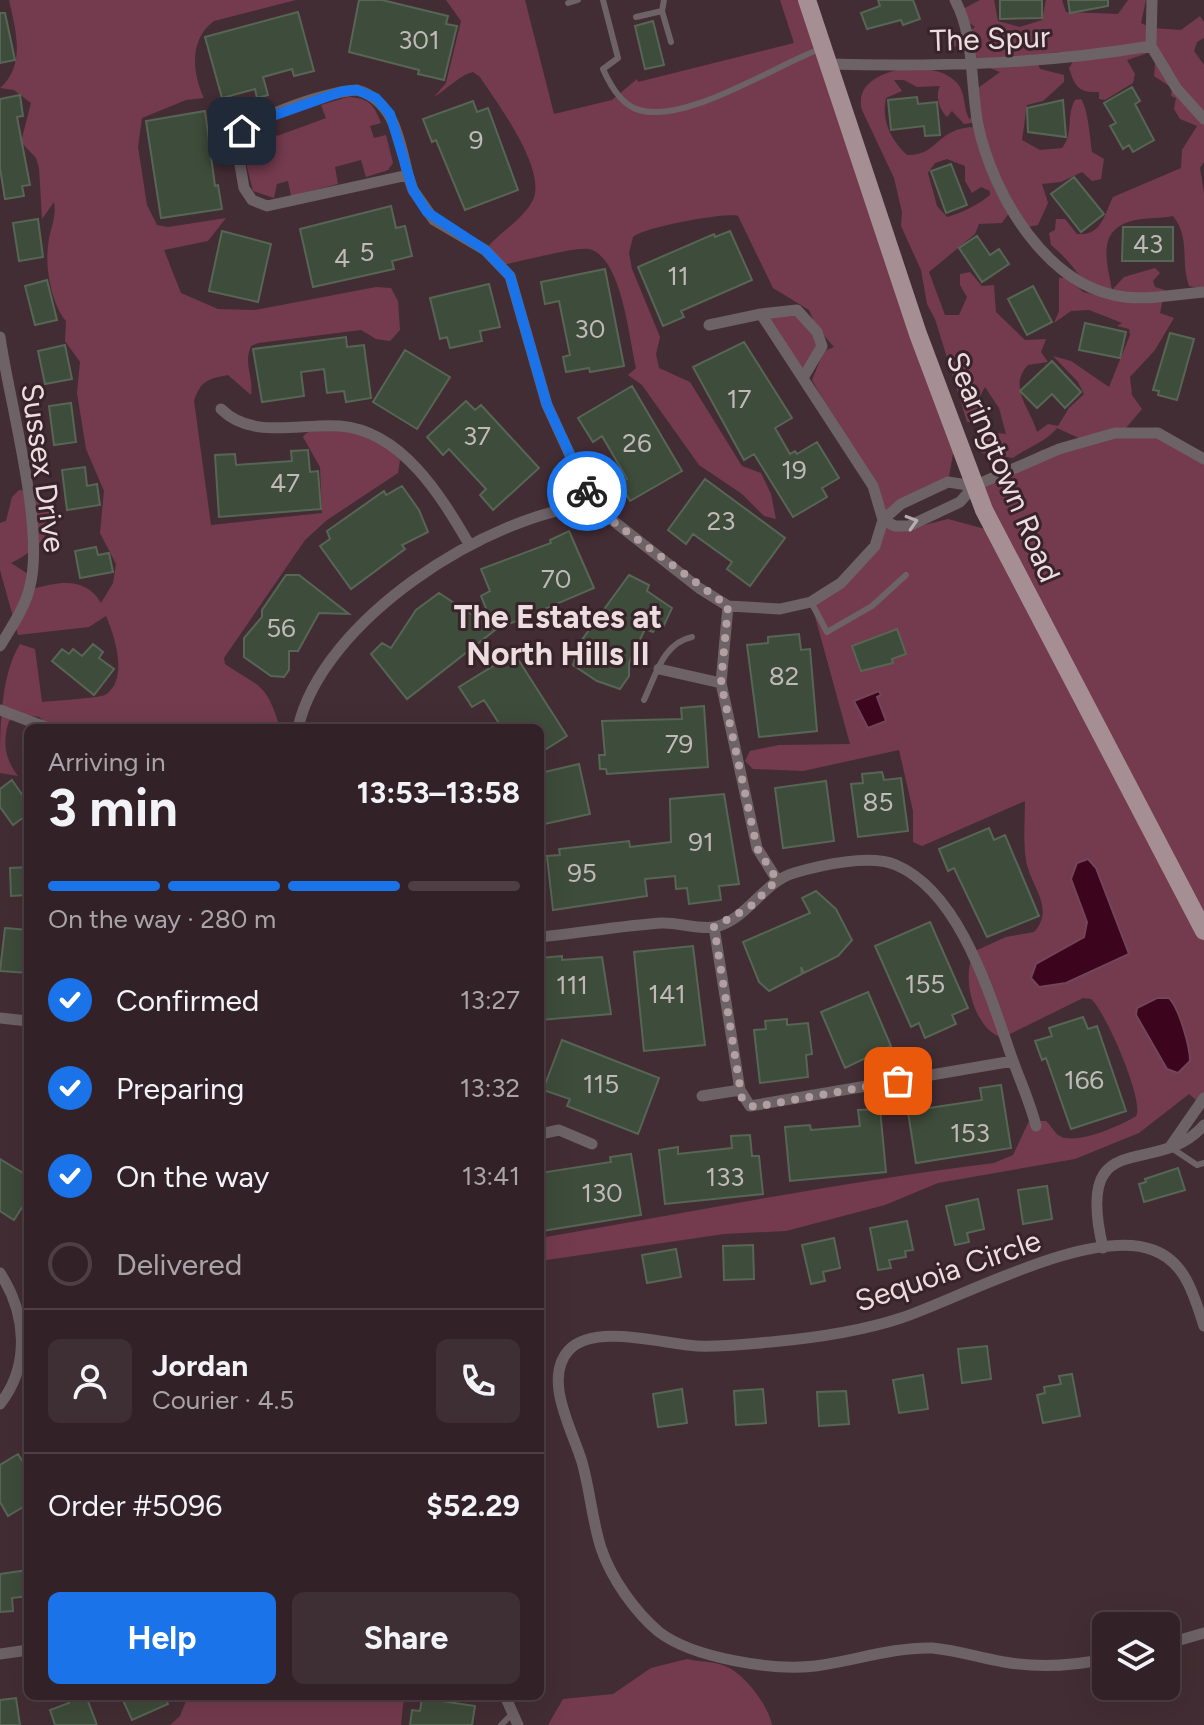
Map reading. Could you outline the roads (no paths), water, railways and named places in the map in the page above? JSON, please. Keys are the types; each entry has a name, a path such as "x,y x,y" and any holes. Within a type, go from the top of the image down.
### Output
{"main road":[{"name":"Searingtown Road","path":"807,0 918,334 974,486 1018,580 1204,931"}],"street":[{"path":"955,0 965,20 979,127 994,175 1045,253 1065,272 1110,294 1140,297 1204,292"},
{"path":"1152,0 1151,46 1177,89 1204,119"},
{"name":"The Spur","path":"826,56 970,64 1067,60 1151,46"},
{"path":"408,175 267,206 247,195 237,147 242,131 251,124 330,94 357,90 376,98 390,114 413,190 434,220 485,250 510,276 547,405 593,505 699,588 728,606 780,609 811,602 841,583 875,546 883,520 901,504 948,482 974,486"},
{"path":"709,325 797,310 817,332 822,346 803,378"},
{"path":"761,314 873,486 883,520 895,526 909,526 960,502 974,486 1074,443 1126,431 1164,435 1204,459"},
{"name":"Sussex Drive","path":"0,337 30,512 34,559 27,598 0,646"},
{"path":"221,409 240,424 266,428 341,426 377,439 407,459 433,485 469,544"},
{"path":"300,724 323,672 350,638 392,598 469,544 535,515 593,505"},
{"path":"728,606 721,683 757,848 777,880"},
{"path":"659,669 721,683"},
{"path":"0,710 37,724"},
{"path":"544,937 661,923 714,927 750,907 777,880 795,873 864,862 893,863 916,876 945,908 966,940 996,1010 1036,1126"},
{"path":"714,927 740,1090 745,1103 754,1107 1013,1061"},
{"path":"0,1018 24,1021"},
{"path":"702,1096 740,1090"},
{"path":"1170,1147 1204,1098"},
{"path":"1103,1248 1094,1209 1103,1177 1120,1161 1134,1154 1170,1147 1194,1136 1204,1125"},
{"path":"544,1133 559,1130 592,1144"},
{"name":"Sequoia Circle","path":"1092,1662 1039,1666 931,1648 812,1667 783,1667 700,1651 658,1631 638,1609 609,1567 601,1547 585,1473 559,1390 564,1356 572,1346 593,1337 698,1346 803,1339 893,1320 1009,1272 1103,1248 1141,1246 1170,1260 1188,1282 1204,1326"},
{"path":"0,1273 10,1289 20,1320 21,1354 13,1382 0,1404"},
{"path":"1180,1640 1204,1633"},
{"path":"0,1654 24,1651"},
{"path":"507,1700 515,1719"}],"lane":[{"path":"568,3 578,0"},
{"path":"603,0 618,58 603,69 618,95 640,110 669,109 716,98 826,56"},
{"path":"664,0 662,11 671,42"},
{"path":"636,17 662,11"},
{"path":"811,602 827,632 872,606 906,575"},
{"path":"644,700 677,640 692,637"},
{"path":"1170,1147 1197,1165 1204,1163"},
{"path":"501,1725 515,1719"}],"district":[{"name":"The Estates at North Hills II","path":"558,636"}]}
